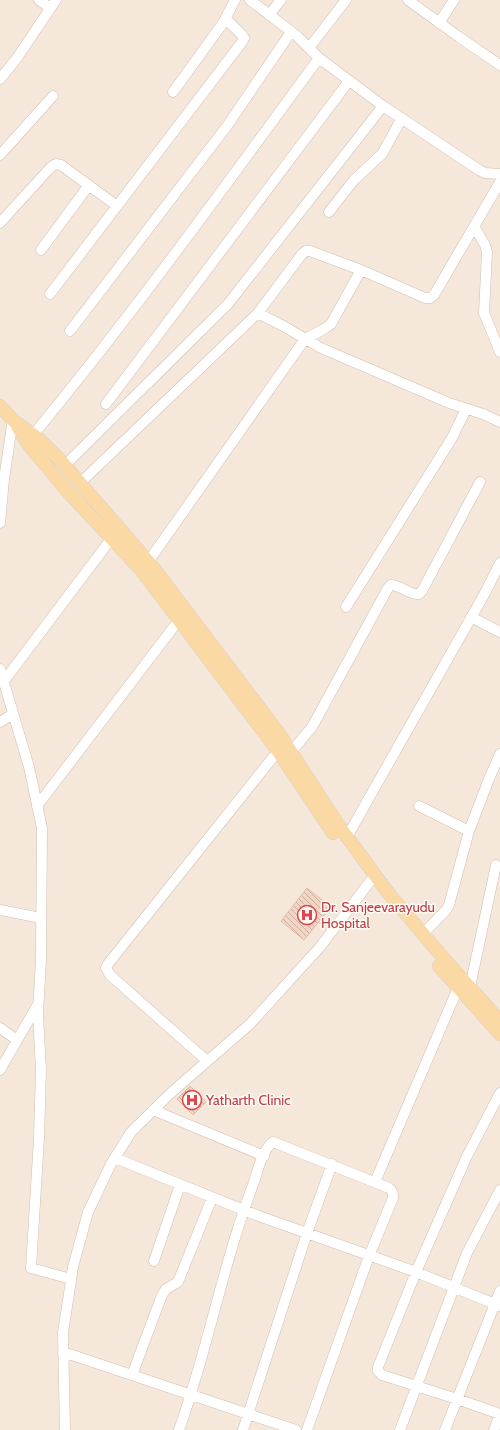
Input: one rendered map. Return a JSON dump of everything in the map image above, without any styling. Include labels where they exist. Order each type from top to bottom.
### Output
[{"type":"main road","points":[[0,406],[14,420],[40,440],[65,465],[148,562],[182,616]]},
{"type":"main road","points":[[14,420],[33,450],[69,493],[182,616],[233,683],[332,832],[464,988],[500,1021]]},
{"type":"main road","points":[[233,683],[280,735],[372,878],[423,934],[500,1034]]},
{"type":"street","points":[[0,79],[17,58],[53,4],[39,0]]},
{"type":"street","points":[[173,92],[226,19],[235,0]]},
{"type":"street","points":[[250,0],[291,32],[319,58],[383,106],[478,170],[485,173],[500,174]]},
{"type":"street","points":[[269,15],[281,0]]},
{"type":"street","points":[[309,48],[346,0]]},
{"type":"street","points":[[408,0],[500,65]]},
{"type":"street","points":[[440,23],[454,0]]},
{"type":"street","points":[[50,294],[242,42],[244,38],[242,35],[226,19]]},
{"type":"street","points":[[70,330],[227,126],[291,32]]},
{"type":"street","points":[[32,435],[86,370],[319,58]]},
{"type":"street","points":[[106,404],[349,81]]},
{"type":"street","points":[[0,155],[53,96]]},
{"type":"street","points":[[65,465],[224,308],[383,106]]},
{"type":"street","points":[[329,212],[354,180],[382,154],[402,118]]},
{"type":"street","points":[[0,223],[56,164],[61,165],[117,206]]},
{"type":"street","points":[[80,483],[258,313],[302,254],[306,251],[310,251],[361,270],[425,298],[430,298],[434,295],[500,182]]},
{"type":"street","points":[[41,250],[89,185]]},
{"type":"street","points":[[474,226],[485,244],[487,252],[484,313],[500,352]]},
{"type":"street","points":[[148,562],[305,339],[331,324],[361,270]]},
{"type":"street","points":[[258,313],[328,351],[500,422]]},
{"type":"street","points":[[346,606],[452,438],[466,409]]},
{"type":"street","points":[[0,523],[4,479],[14,420]]},
{"type":"street","points":[[291,752],[312,727],[388,588],[391,585],[395,585],[414,595],[419,594],[422,591],[480,482]]},
{"type":"street","points":[[4,681],[111,539]]},
{"type":"street","points":[[347,837],[500,563]]},
{"type":"street","points":[[37,806],[182,616]]},
{"type":"street","points":[[471,617],[500,632]]},
{"type":"street","points":[[0,669],[4,681],[4,700],[13,714],[29,767],[42,828],[41,958],[39,1003],[41,1070],[39,1138],[31,1268],[71,1279]]},
{"type":"street","points":[[0,722],[13,714]]},
{"type":"street","points":[[207,1061],[110,974],[106,968],[278,751]]},
{"type":"street","points":[[423,934],[449,905],[469,831],[489,778],[500,754]]},
{"type":"street","points":[[419,806],[469,831]]},
{"type":"street","points":[[375,1182],[464,988],[496,865]]},
{"type":"street","points":[[65,1430],[63,1333],[73,1267],[88,1212],[115,1158],[131,1132],[173,1091],[250,1024],[320,948],[372,878]]},
{"type":"street","points":[[0,910],[41,918]]},
{"type":"street","points":[[0,1070],[39,1003]]},
{"type":"street","points":[[0,1028],[17,1040]]},
{"type":"street","points":[[494,1430],[500,1414],[382,1375],[378,1371],[378,1367],[416,1272],[467,1156],[500,1093]]},
{"type":"street","points":[[153,1110],[264,1156]]},
{"type":"street","points":[[179,1430],[191,1395],[217,1298],[243,1210],[264,1156],[270,1144],[276,1142],[389,1188],[393,1194],[369,1256],[307,1430]]},
{"type":"street","points":[[115,1158],[243,1210],[416,1272],[497,1305]]},
{"type":"street","points":[[243,1430],[307,1234],[332,1164]]},
{"type":"street","points":[[154,1261],[180,1185]]},
{"type":"street","points":[[400,1430],[470,1246],[500,1190]]},
{"type":"street","points":[[132,1375],[162,1295],[166,1289],[178,1282],[212,1198]]},
{"type":"street","points":[[444,1430],[497,1305],[500,1291]]},
{"type":"street","points":[[64,1352],[296,1430]]},
{"type":"shaded area","points":[[0,0],[500,0],[500,1430],[0,1430]]},
{"type":"building","points":[[307,888],[331,907],[304,940],[281,921]]},
{"type":"building","points":[[190,1086],[206,1102],[193,1115],[177,1099]]},
{"type":"place","name":"Dr. Sanjeevarayudu Hospital","points":[[307,915]]},
{"type":"place","name":"Yatharth Clinic","points":[[192,1100]]}]
